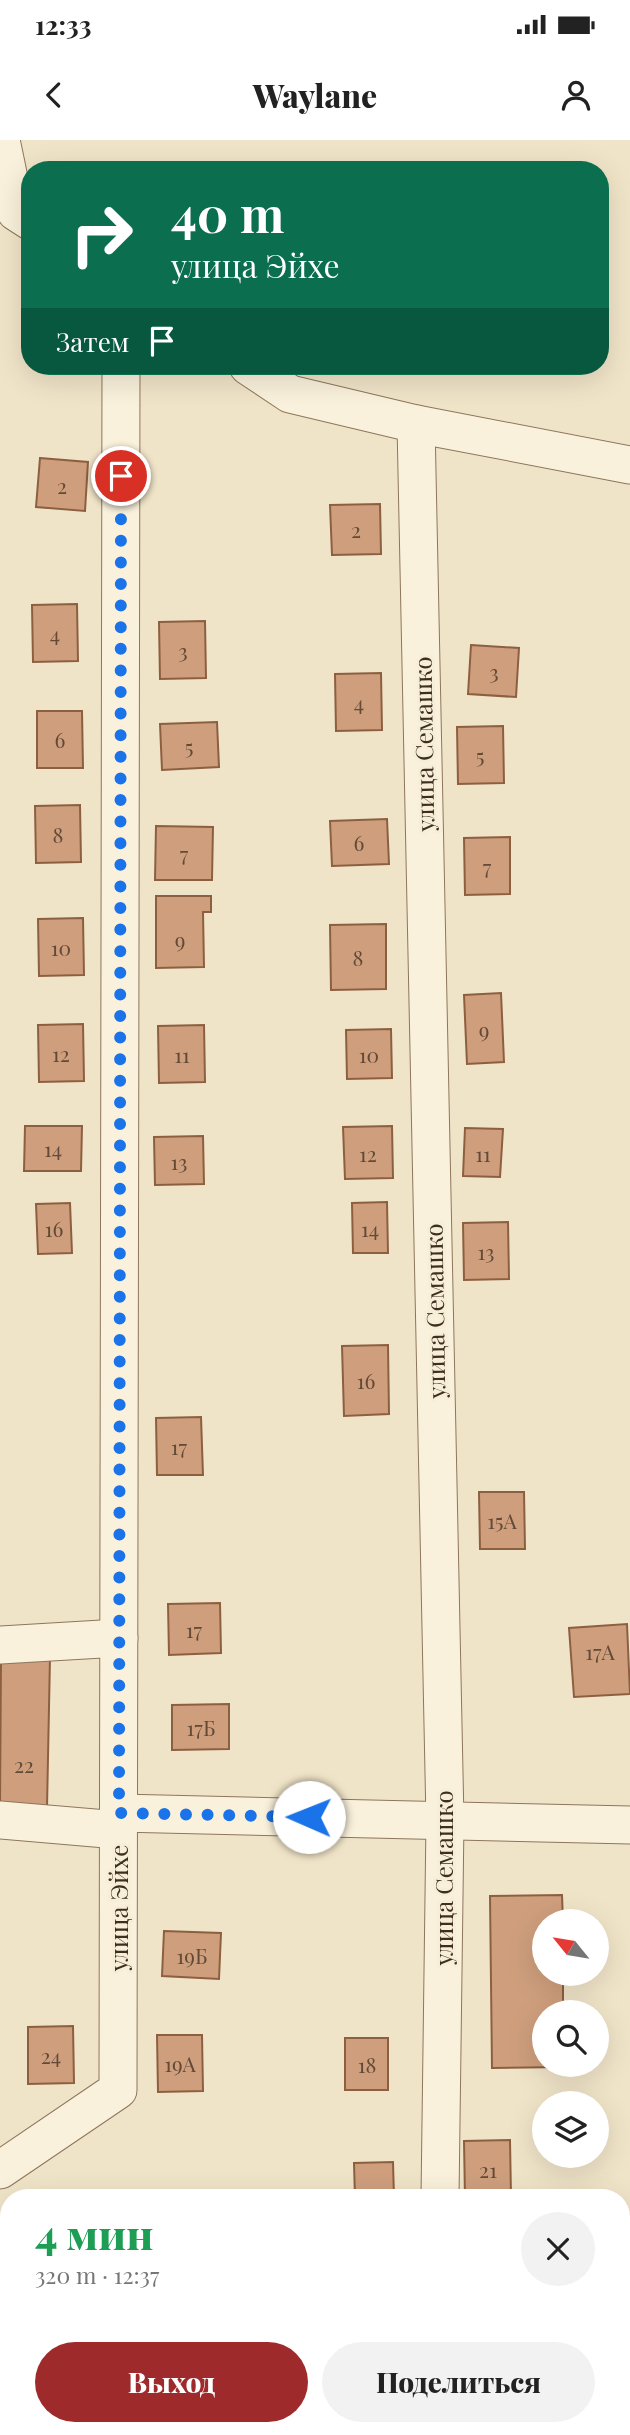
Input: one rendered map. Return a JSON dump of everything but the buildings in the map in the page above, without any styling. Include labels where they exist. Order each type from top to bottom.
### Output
[{"type":"street","points":[[1,140],[15,217]]},
{"type":"street","name":"улица Эйхе","points":[[0,2170],[118,2090],[121,375]]},
{"type":"street","points":[[262,375],[290,394],[416,424],[630,466]]},
{"type":"street","name":"улица Семашко","points":[[416,424],[445,1821],[440,2189]]},
{"type":"street","points":[[0,1645],[119,1638]]},
{"type":"street","points":[[0,1819],[445,1821],[630,1825]]},
{"type":"route","points":[[121,476],[119,1813],[309,1817]]}]
